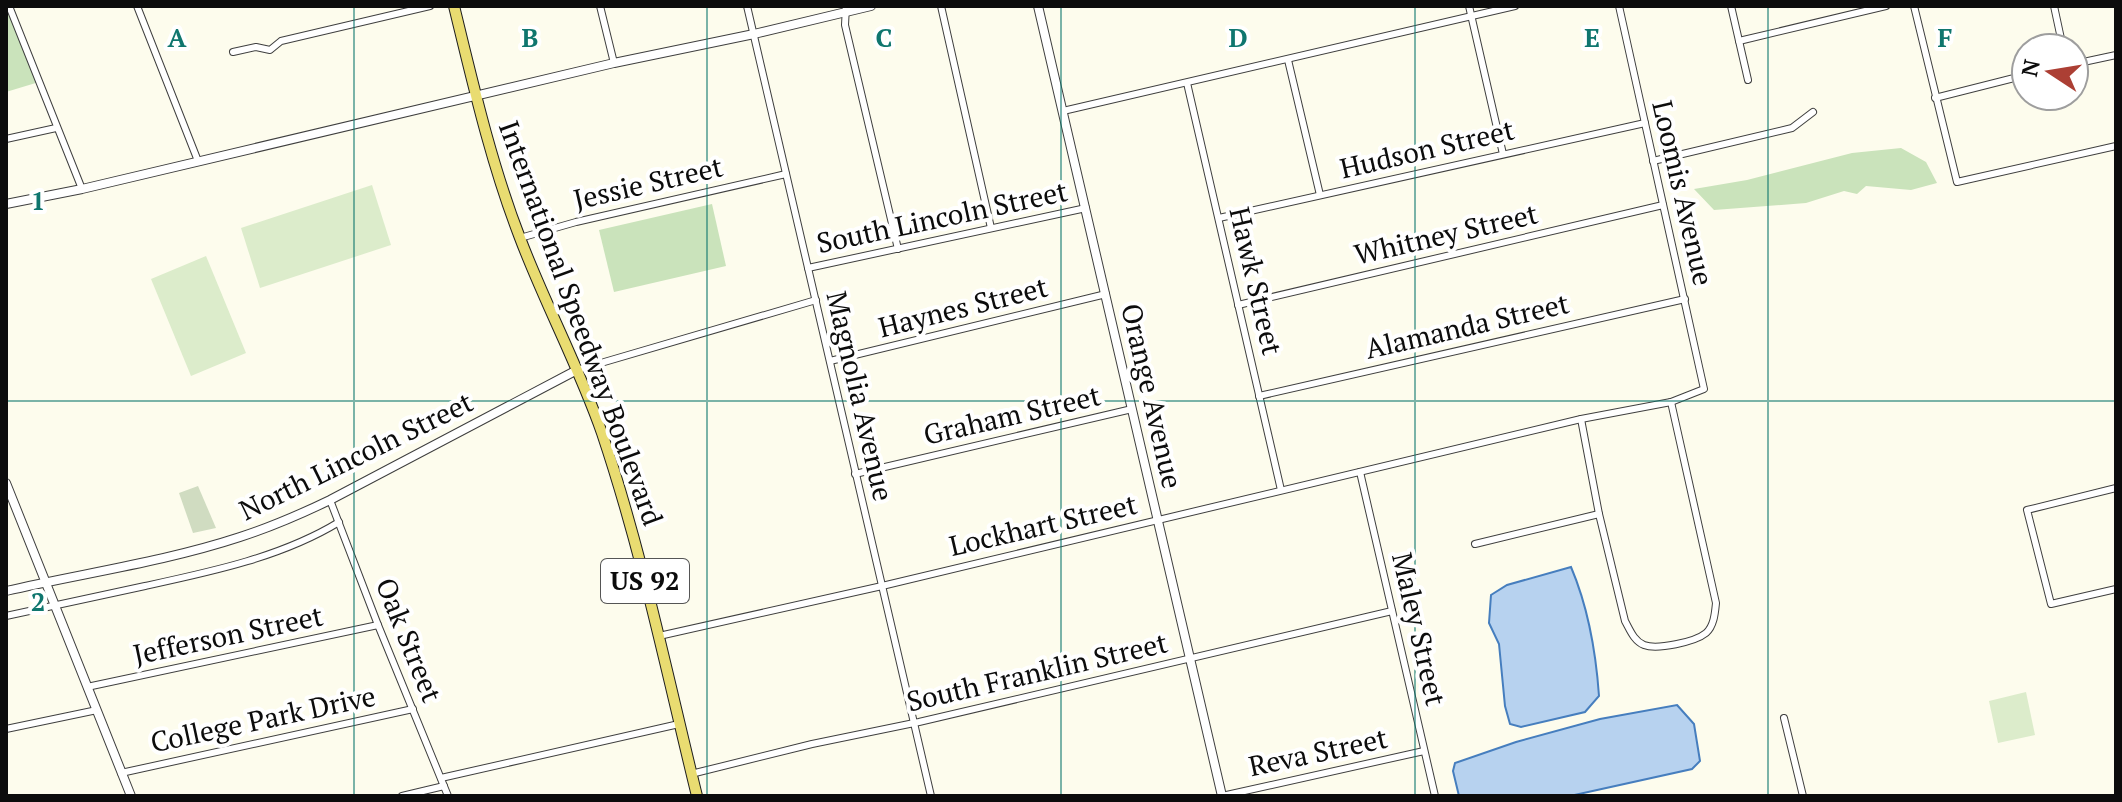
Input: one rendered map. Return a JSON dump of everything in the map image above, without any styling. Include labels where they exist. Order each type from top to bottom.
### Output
[{"type":"main road","name":"International Speedway Boulevard","points":[[454,6],[503,193],[600,428],[625,507],[697,796]]},
{"type":"street","points":[[9,6],[82,189]]},
{"type":"street","points":[[137,6],[198,161]]},
{"type":"street","points":[[233,52],[256,47],[270,50],[281,41],[430,6]]},
{"type":"street","points":[[600,6],[614,63]]},
{"type":"street","name":"Magnolia Avenue","points":[[747,6],[931,796]]},
{"type":"street","points":[[6,204],[82,189],[614,63],[754,34],[846,9],[871,6]]},
{"type":"street","points":[[941,6],[991,228]]},
{"type":"street","name":"Orange Avenue","points":[[1038,6],[1222,796]]},
{"type":"street","points":[[1469,6],[1503,154]]},
{"type":"street","points":[[1063,111],[1515,6]]},
{"type":"street","name":"Loomis Avenue","points":[[1619,6],[1704,389]]},
{"type":"street","points":[[1731,6],[1748,80]]},
{"type":"street","points":[[1739,41],[1886,6]]},
{"type":"street","points":[[1914,6],[1957,182],[2116,146]]},
{"type":"street","points":[[2054,6],[2060,32]]},
{"type":"street","points":[[846,9],[845,25],[898,249]]},
{"type":"street","points":[[2090,61],[2116,55]]},
{"type":"street","points":[[1288,60],[1320,195]]},
{"type":"street","points":[[1935,98],[2010,79]]},
{"type":"street","name":"Hawk Street","points":[[1187,83],[1281,490]]},
{"type":"street","points":[[1653,161],[1792,128],[1813,112]]},
{"type":"street","name":"Hudson Street","points":[[1219,218],[1645,123]]},
{"type":"street","points":[[6,139],[56,128]]},
{"type":"street","name":"Jessie Street","points":[[520,238],[576,222],[786,174]]},
{"type":"street","name":"Whitney Street","points":[[1238,305],[1663,205]]},
{"type":"street","name":"South Lincoln Street","points":[[808,268],[1086,208]]},
{"type":"street","name":"Haynes Street","points":[[830,361],[1106,294]]},
{"type":"street","name":"Alamanda Street","points":[[1259,396],[1685,299]]},
{"type":"street","name":"South Lincoln Street","points":[[577,370],[816,300]]},
{"type":"street","name":"North Lincoln Street","points":[[6,591],[201,548],[289,519],[577,370]]},
{"type":"street","name":"Lockhart Street","points":[[659,636],[882,586],[1581,419],[1671,402],[1704,389]]},
{"type":"street","points":[[1581,419],[1599,514],[1625,621],[1633,637],[1644,645],[1660,647],[1706,633],[1714,621],[1716,603],[1671,402]]},
{"type":"street","name":"Graham Street","points":[[855,474],[1132,409]]},
{"type":"street","name":"Maley Street","points":[[1360,472],[1435,796]]},
{"type":"street","points":[[6,483],[131,796]]},
{"type":"street","points":[[2116,488],[2027,510],[2051,604],[2116,589]]},
{"type":"street","name":"Oak Street","points":[[330,500],[448,796]]},
{"type":"street","points":[[1475,544],[1599,514]]},
{"type":"street","name":"North Lincoln Street","points":[[6,616],[236,564],[272,552],[339,522]]},
{"type":"street","name":"South Franklin Street","points":[[691,774],[1392,611]]},
{"type":"street","name":"Jefferson Street","points":[[87,687],[378,625]]},
{"type":"street","name":"College Park Drive","points":[[121,773],[413,709]]},
{"type":"street","points":[[6,729],[97,710]]},
{"type":"street","points":[[1784,718],[1803,796]]},
{"type":"street","points":[[441,778],[679,724]]},
{"type":"street","name":"Reva Street","points":[[1222,796],[1424,751]]},
{"type":"street","points":[[402,796],[444,786]]},
{"type":"green space","points":[[6,6],[9,6],[39,82],[6,92]]},
{"type":"green space","points":[[1901,148],[1926,162],[1937,183],[1911,190],[1866,186],[1857,194],[1844,191],[1806,203],[1714,210],[1694,189],[1747,180],[1852,153]]},
{"type":"green space","points":[[372,185],[391,245],[260,288],[241,228]]},
{"type":"green space","points":[[712,204],[726,266],[614,292],[599,230]]},
{"type":"green space","points":[[206,256],[246,353],[191,376],[151,279]]},
{"type":"green space","points":[[198,486],[216,528],[193,533],[179,493]]},
{"type":"green space","points":[[2026,692],[2035,735],[1998,743],[1989,701]]},
{"type":"water","points":[[1571,567],[1590,630],[1599,696],[1585,712],[1521,727],[1510,724],[1505,706],[1499,644],[1489,623],[1491,595],[1507,585]]},
{"type":"water","points":[[1677,705],[1694,724],[1700,761],[1692,769],[1570,796],[1459,796],[1453,771],[1455,763],[1600,719]]}]
